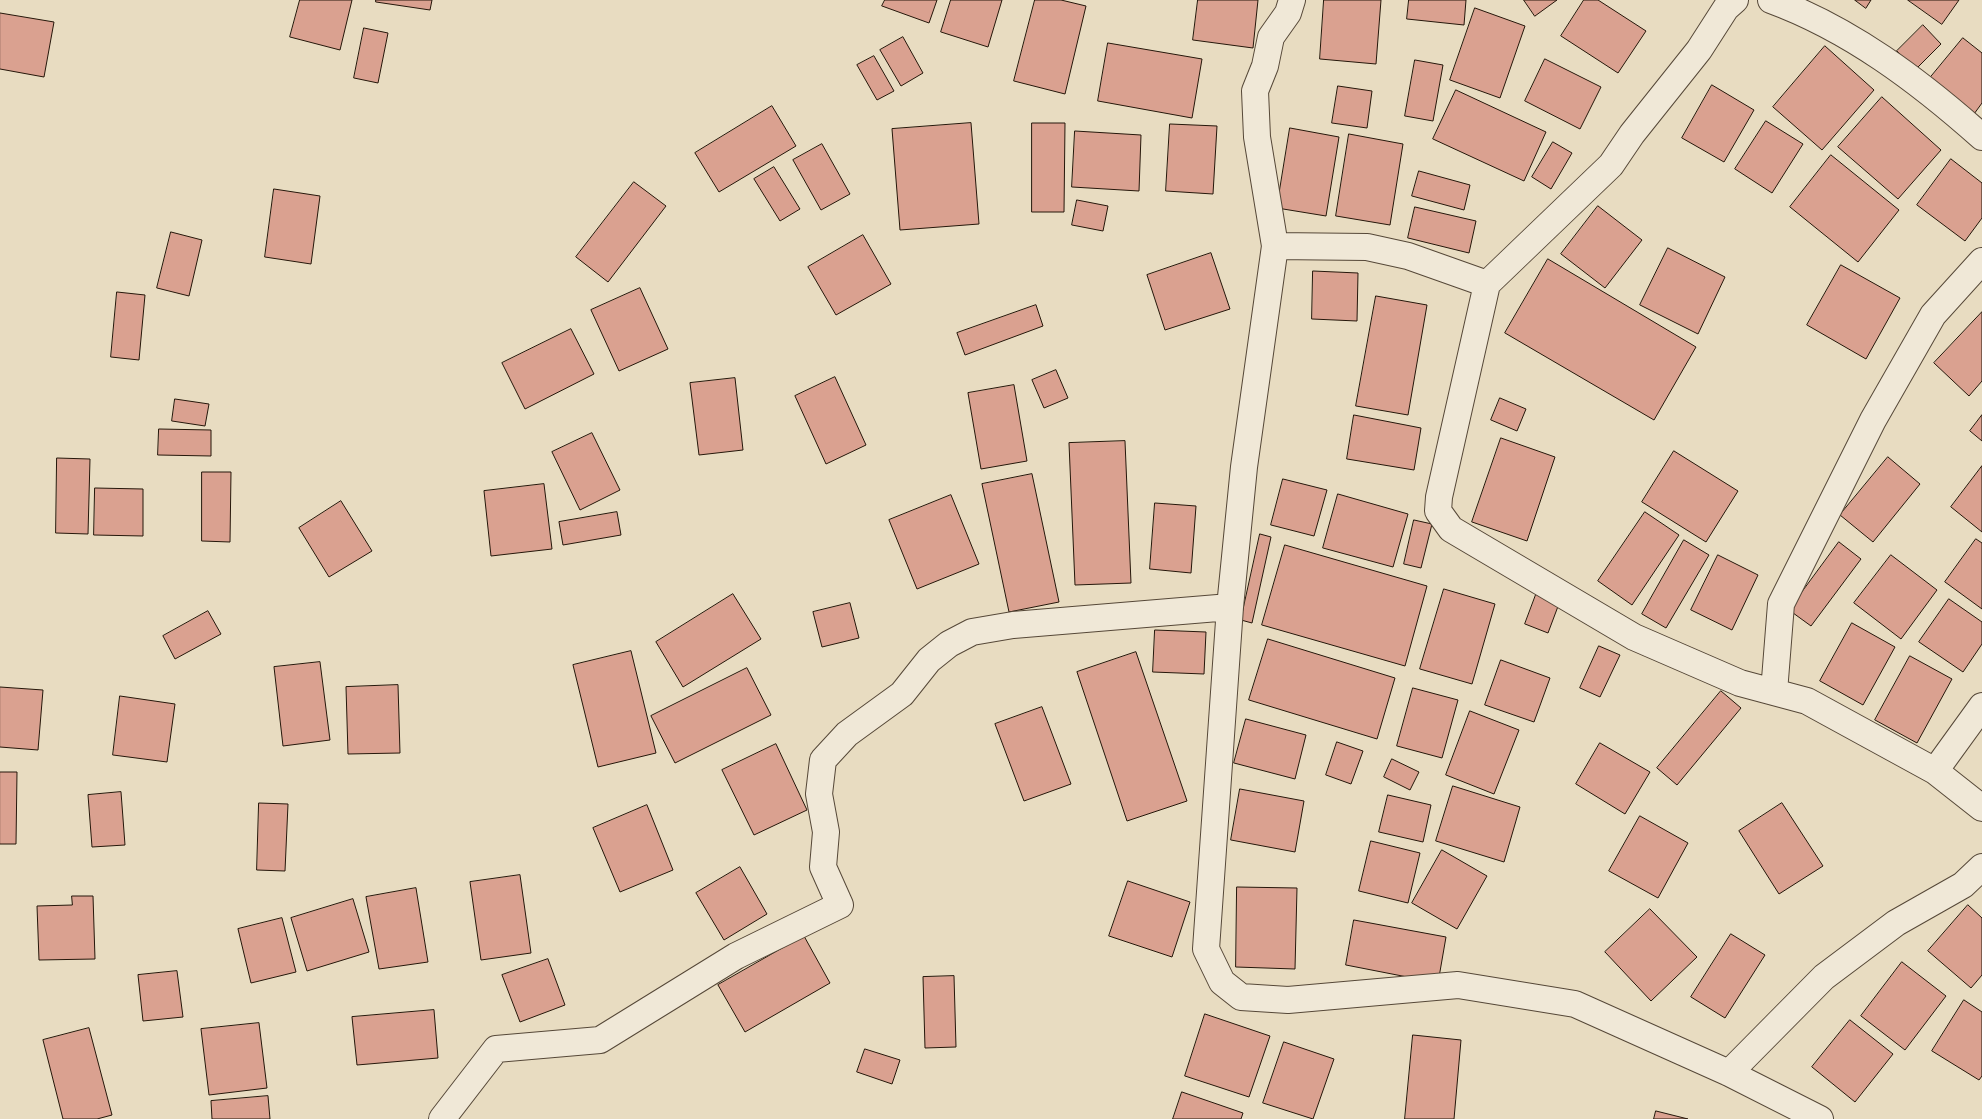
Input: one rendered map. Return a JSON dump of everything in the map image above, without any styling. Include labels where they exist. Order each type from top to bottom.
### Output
[{"type":"street","points":[[1292,0],[1288,13],[1271,37],[1265,66],[1255,92],[1257,137],[1275,246],[1244,467],[1230,607],[1206,949],[1222,982],[1240,997],[1288,1000],[1458,985],[1575,1004],[1729,1073],[1820,1119]]},
{"type":"street","points":[[1734,0],[1726,8],[1699,50],[1632,134],[1611,165],[1487,284],[1439,497],[1438,510],[1451,529],[1634,637],[1740,683],[1807,701],[1935,771],[1982,808]]},
{"type":"street","points":[[1771,0],[1806,13],[1895,66],[1982,137]]},
{"type":"street","points":[[1275,246],[1367,247],[1408,256],[1487,284]]},
{"type":"street","points":[[1774,692],[1781,604],[1874,420],[1933,316],[1982,261]]},
{"type":"street","points":[[442,1119],[496,1049],[600,1040],[736,956],[840,905],[823,867],[826,832],[819,794],[823,760],[847,734],[902,694],[929,660],[949,644],[972,632],[1013,625],[1230,607]]},
{"type":"street","points":[[1935,771],[1982,706]]},
{"type":"street","points":[[1729,1073],[1824,977],[1896,923],[1963,885],[1982,867]]},
{"type":"building","points":[[300,0],[352,0],[340,50],[290,37]]},
{"type":"building","points":[[376,0],[432,0],[430,10],[376,2]]},
{"type":"building","points":[[885,0],[937,0],[929,23],[882,6]]},
{"type":"building","points":[[951,0],[1002,0],[988,47],[941,32]]},
{"type":"building","points":[[1035,0],[1061,0],[1086,6],[1065,94],[1014,81]]},
{"type":"building","points":[[1198,0],[1258,0],[1253,48],[1193,40]]},
{"type":"building","points":[[1324,0],[1381,0],[1376,64],[1320,59]]},
{"type":"building","points":[[1409,0],[1466,0],[1464,25],[1407,19]]},
{"type":"building","points":[[1524,0],[1557,0],[1535,16]]},
{"type":"building","points":[[1584,0],[1598,0],[1646,31],[1618,73],[1561,36]]},
{"type":"building","points":[[1855,0],[1871,0],[1866,8]]},
{"type":"building","points":[[1908,0],[1959,0],[1942,24]]},
{"type":"building","points":[[1475,8],[1525,26],[1500,98],[1450,80]]},
{"type":"building","points":[[0,13],[54,22],[44,77],[0,69]]},
{"type":"building","points":[[1923,25],[1941,44],[1915,70],[1897,51]]},
{"type":"building","points":[[364,28],[388,33],[378,83],[354,78]]},
{"type":"building","points":[[903,37],[923,73],[901,86],[880,50]]},
{"type":"building","points":[[1963,38],[1982,53],[1982,103],[1974,114],[1930,78]]},
{"type":"building","points":[[1108,43],[1202,59],[1192,118],[1098,101]]},
{"type":"building","points":[[1825,46],[1874,90],[1822,150],[1773,107]]},
{"type":"building","points":[[874,56],[894,91],[877,100],[857,65]]},
{"type":"building","points":[[1545,59],[1601,87],[1580,129],[1525,101]]},
{"type":"building","points":[[1415,60],[1443,65],[1433,121],[1405,116]]},
{"type":"building","points":[[1712,85],[1754,110],[1724,162],[1682,138]]},
{"type":"building","points":[[1338,86],[1372,91],[1367,128],[1332,123]]},
{"type":"building","points":[[1456,90],[1546,132],[1524,181],[1433,139]]},
{"type":"building","points":[[1882,97],[1941,150],[1898,199],[1838,147]]},
{"type":"building","points":[[772,106],[796,146],[719,192],[695,153]]},
{"type":"building","points":[[1766,121],[1803,144],[1772,193],[1735,169]]},
{"type":"building","points":[[971,123],[979,224],[900,230],[892,129]]},
{"type":"building","points":[[1032,123],[1065,123],[1064,212],[1032,212]]},
{"type":"building","points":[[1170,124],[1217,126],[1213,194],[1166,191]]},
{"type":"building","points":[[1290,128],[1339,137],[1326,216],[1277,208]]},
{"type":"building","points":[[1075,131],[1141,135],[1139,191],[1072,187]]},
{"type":"building","points":[[1349,134],[1403,144],[1390,225],[1336,216]]},
{"type":"building","points":[[1553,142],[1572,153],[1551,189],[1532,177]]},
{"type":"building","points":[[822,144],[850,194],[821,210],[793,160]]},
{"type":"building","points":[[1831,155],[1899,210],[1858,262],[1790,207]]},
{"type":"building","points":[[1951,159],[1982,183],[1982,218],[1965,241],[1917,205]]},
{"type":"building","points":[[774,167],[800,209],[780,221],[754,179]]},
{"type":"building","points":[[1419,171],[1470,185],[1464,210],[1412,196]]},
{"type":"building","points":[[634,182],[666,206],[608,282],[576,257]]},
{"type":"building","points":[[274,189],[320,196],[311,264],[265,257]]},
{"type":"building","points":[[1077,200],[1108,206],[1103,231],[1072,225]]},
{"type":"building","points":[[1598,206],[1642,240],[1605,288],[1561,254]]},
{"type":"building","points":[[1415,207],[1476,221],[1469,253],[1408,238]]},
{"type":"building","points":[[171,232],[202,240],[189,296],[157,288]]},
{"type":"building","points":[[863,235],[891,284],[836,315],[808,267]]},
{"type":"building","points":[[1668,248],[1725,277],[1698,334],[1640,305]]},
{"type":"building","points":[[1211,253],[1230,309],[1165,330],[1147,275]]},
{"type":"building","points":[[1548,259],[1696,347],[1654,420],[1505,333]]},
{"type":"building","points":[[1841,265],[1900,298],[1866,359],[1807,325]]},
{"type":"building","points":[[1313,271],[1358,273],[1357,321],[1312,319]]},
{"type":"building","points":[[640,288],[668,349],[619,371],[591,310]]},
{"type":"building","points":[[117,292],[145,295],[139,360],[111,357]]},
{"type":"building","points":[[1376,296],[1427,305],[1408,415],[1356,406]]},
{"type":"building","points":[[1036,305],[1043,326],[965,355],[957,333]]},
{"type":"building","points":[[1982,312],[1982,381],[1969,396],[1934,363]]},
{"type":"building","points":[[571,329],[594,374],[525,409],[502,363]]},
{"type":"building","points":[[1056,370],[1068,398],[1044,408],[1032,380]]},
{"type":"building","points":[[835,377],[866,445],[826,464],[795,396]]},
{"type":"building","points":[[735,378],[743,450],[699,455],[690,383]]},
{"type":"building","points":[[1014,385],[1027,461],[981,469],[968,393]]},
{"type":"building","points":[[1500,398],[1526,409],[1517,431],[1491,420]]},
{"type":"building","points":[[175,399],[209,404],[205,426],[172,421]]},
{"type":"building","points":[[1354,415],[1421,428],[1414,470],[1347,459]]},
{"type":"building","points":[[1982,415],[1982,441],[1970,431]]},
{"type":"building","points":[[159,429],[211,430],[211,456],[158,455]]},
{"type":"building","points":[[592,433],[620,490],[580,510],[552,452]]},
{"type":"building","points":[[1501,438],[1555,457],[1527,541],[1472,522]]},
{"type":"building","points":[[1125,441],[1131,583],[1075,585],[1069,443]]},
{"type":"building","points":[[1674,451],[1738,491],[1706,542],[1642,502]]},
{"type":"building","points":[[1888,457],[1920,484],[1873,542],[1840,515]]},
{"type":"building","points":[[57,458],[90,459],[88,534],[56,533]]},
{"type":"building","points":[[1982,466],[1982,532],[1951,507]]},
{"type":"building","points":[[202,472],[231,472],[230,542],[202,541]]},
{"type":"building","points":[[1032,474],[1059,602],[1009,612],[982,484]]},
{"type":"building","points":[[1283,479],[1327,490],[1314,536],[1271,525]]},
{"type":"building","points":[[544,484],[552,549],[491,556],[484,491]]},
{"type":"building","points":[[95,488],[143,489],[143,536],[94,535]]},
{"type":"building","points":[[1338,494],[1408,514],[1393,567],[1323,548]]},
{"type":"building","points":[[951,495],[979,564],[917,589],[889,520]]},
{"type":"building","points":[[341,501],[372,551],[329,577],[299,528]]},
{"type":"building","points":[[1155,503],[1196,506],[1191,573],[1150,569]]},
{"type":"building","points":[[617,512],[621,535],[563,545],[559,522]]},
{"type":"building","points":[[1645,512],[1679,535],[1632,605],[1598,581]]},
{"type":"building","points":[[1414,520],[1432,524],[1421,568],[1404,564]]},
{"type":"building","points":[[1260,534],[1271,537],[1252,623],[1241,620]]},
{"type":"building","points":[[1976,539],[1982,543],[1982,609],[1945,582]]},
{"type":"building","points":[[1684,540],[1709,555],[1666,628],[1642,614]]},
{"type":"building","points":[[1839,542],[1861,559],[1811,626],[1789,610]]},
{"type":"building","points":[[1285,545],[1427,586],[1405,666],[1262,625]]},
{"type":"building","points":[[1718,555],[1758,575],[1732,630],[1691,610]]},
{"type":"building","points":[[1891,555],[1937,590],[1901,639],[1854,603]]},
{"type":"building","points":[[1444,589],[1495,604],[1472,684],[1420,669]]},
{"type":"building","points":[[1537,592],[1560,601],[1548,633],[1525,624]]},
{"type":"building","points":[[733,594],[761,639],[683,687],[656,642]]},
{"type":"building","points":[[1949,599],[1982,622],[1982,644],[1963,672],[1919,642]]},
{"type":"building","points":[[850,603],[859,638],[822,647],[813,612]]},
{"type":"building","points":[[208,611],[221,634],[175,659],[163,636]]},
{"type":"building","points":[[1852,623],[1895,647],[1863,705],[1820,681]]},
{"type":"building","points":[[1155,630],[1206,632],[1204,674],[1153,672]]},
{"type":"building","points":[[1268,639],[1395,678],[1377,739],[1249,700]]},
{"type":"building","points":[[1599,646],[1620,655],[1600,697],[1580,688]]},
{"type":"building","points":[[631,651],[656,753],[598,767],[573,665]]},
{"type":"building","points":[[1136,652],[1187,801],[1127,821],[1077,672]]},
{"type":"building","points":[[1910,656],[1952,679],[1917,743],[1875,720]]},
{"type":"building","points":[[1501,660],[1550,678],[1534,722],[1485,705]]},
{"type":"building","points":[[320,662],[330,740],[283,746],[274,667]]},
{"type":"building","points":[[747,668],[771,715],[675,763],[651,716]]},
{"type":"building","points":[[398,685],[400,753],[348,754],[346,687]]},
{"type":"building","points":[[0,687],[43,690],[38,750],[0,747]]},
{"type":"building","points":[[1413,688],[1458,700],[1442,758],[1397,746]]},
{"type":"building","points":[[1721,691],[1741,708],[1677,785],[1657,768]]},
{"type":"building","points":[[120,696],[175,704],[167,762],[113,755]]},
{"type":"building","points":[[1042,707],[1071,784],[1024,801],[995,724]]},
{"type":"building","points":[[1470,711],[1519,730],[1494,794],[1446,775]]},
{"type":"building","points":[[1246,719],[1306,735],[1295,779],[1234,763]]},
{"type":"building","points":[[1337,742],[1363,751],[1351,784],[1326,775]]},
{"type":"building","points":[[1600,743],[1650,772],[1625,814],[1576,784]]},
{"type":"building","points":[[776,744],[807,810],[754,835],[722,770]]},
{"type":"building","points":[[1392,759],[1419,772],[1410,790],[1384,777]]},
{"type":"building","points":[[0,772],[17,772],[16,844],[0,844]]},
{"type":"building","points":[[1453,786],[1520,807],[1504,862],[1436,841]]},
{"type":"building","points":[[1240,789],[1304,801],[1295,852],[1231,840]]},
{"type":"building","points":[[121,792],[125,845],[92,847],[88,795]]},
{"type":"building","points":[[1388,795],[1431,805],[1423,842],[1379,832]]},
{"type":"building","points":[[259,803],[288,804],[285,871],[257,870]]},
{"type":"building","points":[[1782,803],[1823,866],[1779,894],[1739,831]]},
{"type":"building","points":[[647,805],[673,870],[620,892],[593,828]]},
{"type":"building","points":[[1640,816],[1688,843],[1658,898],[1609,871]]},
{"type":"building","points":[[1371,841],[1420,853],[1408,903],[1359,891]]},
{"type":"building","points":[[1442,850],[1487,876],[1457,929],[1412,903]]},
{"type":"building","points":[[740,867],[767,914],[724,940],[696,893]]},
{"type":"building","points":[[520,875],[531,953],[481,960],[470,882]]},
{"type":"building","points":[[1128,881],[1190,902],[1172,957],[1109,936]]},
{"type":"building","points":[[1237,887],[1297,888],[1295,969],[1236,967]]},
{"type":"building","points":[[416,888],[428,962],[379,969],[366,897]]},
{"type":"building","points":[[72,896],[93,896],[95,959],[39,960],[37,906],[72,905]]},
{"type":"building","points":[[353,899],[369,952],[307,971],[291,918]]},
{"type":"building","points":[[1968,905],[1982,918],[1982,975],[1971,988],[1928,951]]},
{"type":"building","points":[[1650,909],[1697,957],[1651,1001],[1605,952]]},
{"type":"building","points":[[282,918],[296,972],[251,983],[238,929]]},
{"type":"building","points":[[1354,920],[1446,937],[1438,983],[1346,965]]},
{"type":"building","points":[[1731,934],[1765,955],[1725,1018],[1691,997]]},
{"type":"building","points":[[804,936],[830,983],[745,1032],[718,985]]},
{"type":"building","points":[[548,959],[565,1005],[520,1022],[502,975]]},
{"type":"building","points":[[1902,962],[1946,996],[1905,1050],[1861,1016]]},
{"type":"building","points":[[177,971],[183,1017],[143,1021],[138,975]]},
{"type":"building","points":[[954,976],[956,1047],[925,1048],[923,977]]},
{"type":"building","points":[[1964,1000],[1982,1012],[1982,1076],[1979,1080],[1932,1051]]},
{"type":"building","points":[[434,1010],[438,1058],[357,1065],[352,1017]]},
{"type":"building","points":[[1205,1014],[1270,1036],[1249,1097],[1185,1076]]},
{"type":"building","points":[[1850,1020],[1893,1054],[1855,1102],[1812,1067]]},
{"type":"building","points":[[259,1023],[267,1088],[209,1095],[201,1029]]},
{"type":"building","points":[[89,1028],[112,1115],[97,1119],[63,1119],[43,1040]]},
{"type":"building","points":[[1413,1035],[1461,1040],[1454,1119],[1405,1119]]},
{"type":"building","points":[[1284,1042],[1334,1059],[1313,1119],[1263,1103]]},
{"type":"building","points":[[865,1049],[900,1060],[892,1084],[857,1072]]},
{"type":"building","points":[[1182,1092],[1243,1113],[1241,1119],[1173,1119]]},
{"type":"building","points":[[268,1096],[270,1119],[212,1119],[211,1101]]},
{"type":"building","points":[[1656,1111],[1688,1119],[1654,1119]]}]
